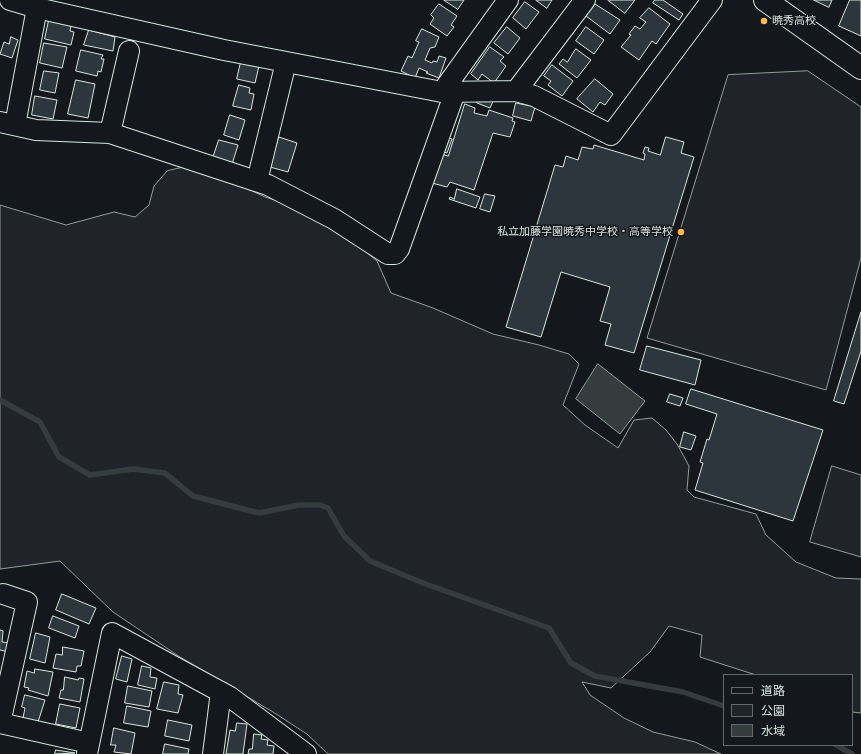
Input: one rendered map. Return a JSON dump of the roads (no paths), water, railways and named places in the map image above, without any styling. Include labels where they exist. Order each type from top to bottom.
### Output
[{"type":"main road","points":[[765,0],[861,68]]},
{"type":"street","points":[[10,0],[37,8],[224,50],[449,92],[516,91],[534,96],[611,135],[712,0]]},
{"type":"street","points":[[37,8],[8,124],[36,130],[110,133],[257,181],[268,185],[334,219],[388,254],[395,254],[399,249],[449,92],[508,0]]},
{"type":"street","points":[[516,91],[584,0]]},
{"type":"street","points":[[110,133],[130,51]]},
{"type":"street","points":[[257,181],[286,62]]},
{"type":"street","points":[[3,594],[27,602],[0,724],[88,749],[112,633],[230,697],[306,754]]},
{"type":"street","points":[[213,754],[221,692]]},
{"type":"water","points":[[598,364],[645,401],[620,434],[576,399]]},
{"type":"waterway","points":[[0,400],[40,422],[59,457],[90,475],[133,469],[165,473],[193,496],[259,513],[299,505],[320,505],[328,508],[344,536],[370,561],[423,583],[549,628],[571,663],[595,676],[683,692],[723,706]]},
{"type":"waterway","points":[[838,746],[852,754]]},
{"type":"place","name":"暁秀高校","points":[[764,21]]},
{"type":"place","name":"私立加藤学園暁秀中学校・高等学校","points":[[681,232]]}]
